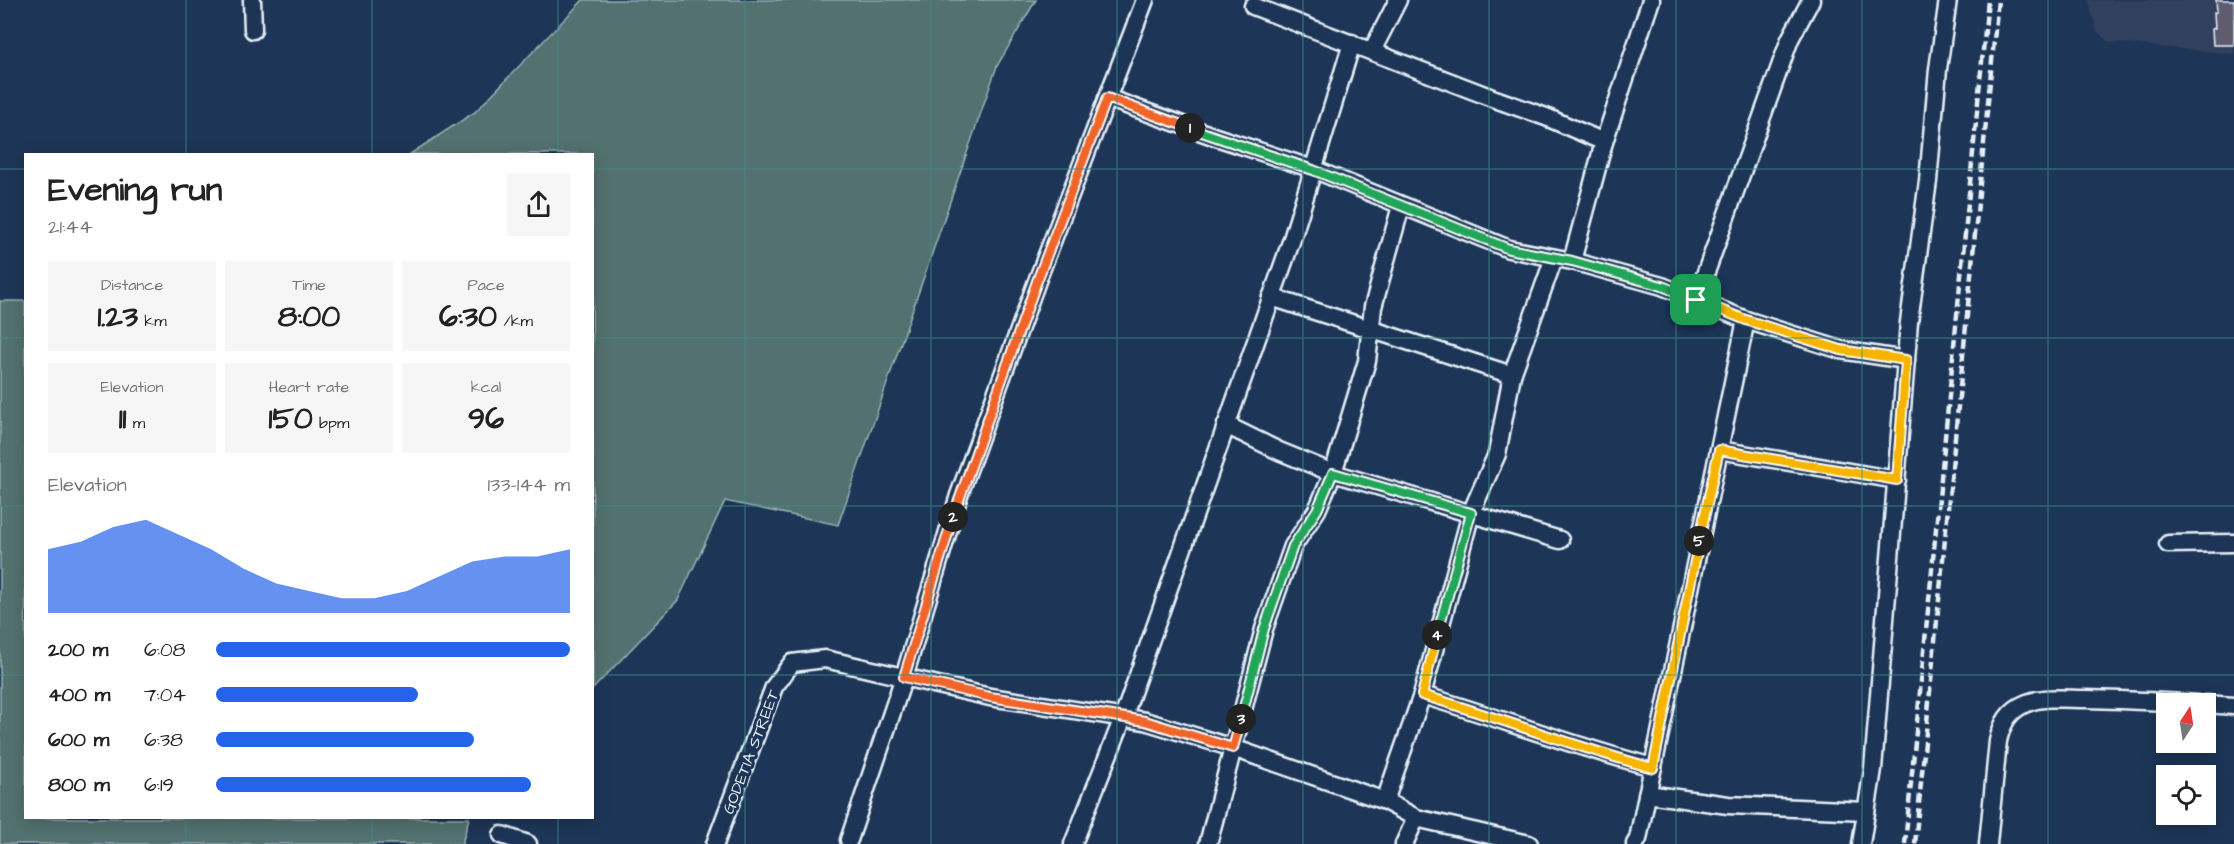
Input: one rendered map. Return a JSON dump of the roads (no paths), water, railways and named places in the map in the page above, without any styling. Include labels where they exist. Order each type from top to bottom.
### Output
[{"type":"street","points":[[252,0],[253,30]]},
{"type":"street","points":[[849,840],[904,677],[959,495],[1144,0]]},
{"type":"street","points":[[1372,51],[1398,0]]},
{"type":"street","points":[[1572,261],[1604,142],[1651,0]]},
{"type":"street","points":[[1696,300],[1790,39],[1811,0]]},
{"type":"street","points":[[1861,844],[1873,769],[1909,322],[1928,181],[1938,69],[1948,0]]},
{"type":"street","points":[[1253,6],[1546,117],[1604,142]]},
{"type":"street","points":[[1073,844],[1123,718],[1271,297],[1352,43]]},
{"type":"street","points":[[1107,98],[1313,170],[1509,249],[1572,261],[1662,286],[1746,320],[1841,350],[1906,360]]},
{"type":"street","points":[[1208,844],[1264,629],[1293,546],[1317,510],[1333,473],[1367,360],[1373,307],[1401,206]]},
{"type":"street","points":[[1385,801],[1422,695],[1471,513],[1497,454],[1512,375],[1554,258]]},
{"type":"street","points":[[1271,297],[1512,375]]},
{"type":"street","points":[[1635,844],[1653,768],[1746,320]]},
{"type":"street","points":[[1226,425],[1279,451],[1333,473],[1560,540]]},
{"type":"street","points":[[1719,450],[1897,480]]},
{"type":"street","points":[[2168,544],[2234,543]]},
{"type":"street","name":"GODETIA STREET","points":[[715,844],[774,687],[792,663],[825,659],[904,677]]},
{"type":"street","points":[[904,677],[990,697],[1145,721],[1233,748],[1385,801],[1416,818],[1529,844]]},
{"type":"street","points":[[1422,695],[1498,718],[1594,752],[1653,768]]},
{"type":"street","points":[[1988,844],[1995,762],[2001,728],[2006,718],[2015,710],[2039,700],[2156,702]]},
{"type":"street","points":[[2216,705],[2234,706]]},
{"type":"street","points":[[1647,795],[1728,805],[1866,811]]},
{"type":"street","points":[[1404,844],[1416,818]]},
{"type":"street","points":[[502,835],[528,844]]},
{"type":"railway","points":[[1905,844],[1988,0]]},
{"type":"railway","points":[[1915,844],[1998,0]]}]
